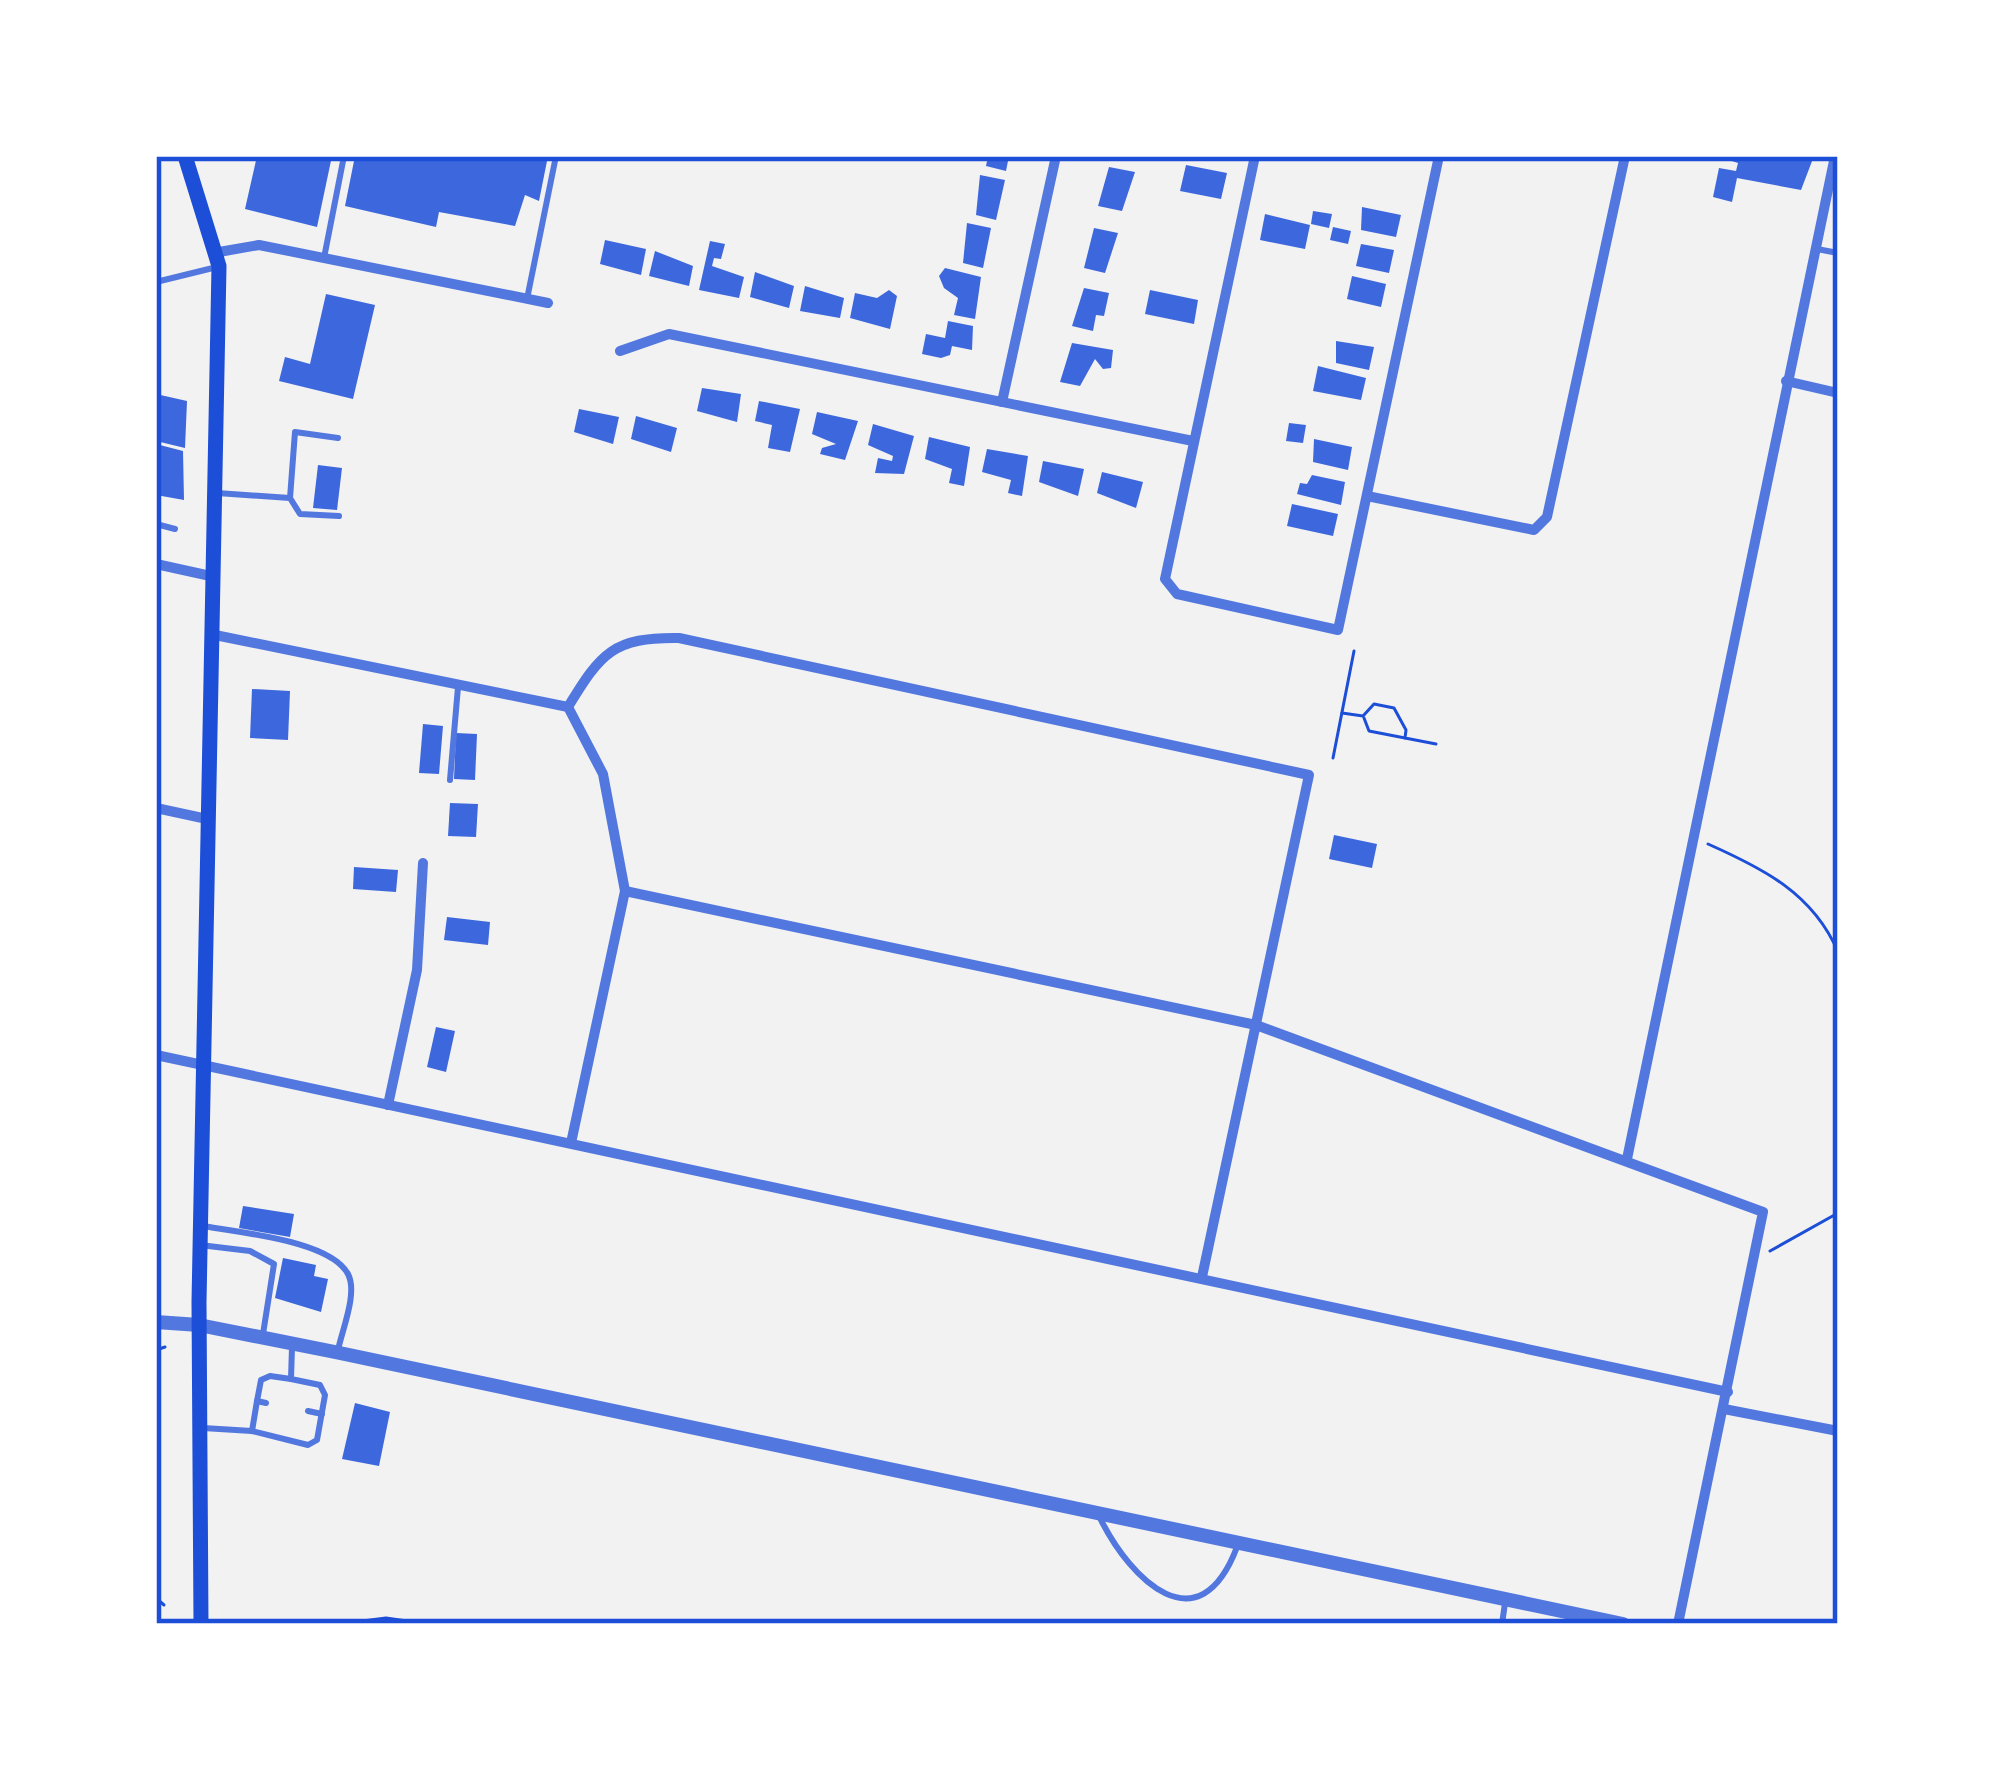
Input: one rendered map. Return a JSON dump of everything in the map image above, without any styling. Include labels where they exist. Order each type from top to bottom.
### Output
[{"type":"main road","points":[[185,156],[219,259],[200,1245],[201,1624]]},
{"type":"street","points":[[1002,402],[1056,156]]},
{"type":"street","points":[[1255,156],[1165,579],[1177,593],[1339,630],[1439,156]]},
{"type":"street","points":[[1367,496],[1534,530],[1547,517],[1625,156]]},
{"type":"street","points":[[1627,1159],[1786,381],[1834,183],[1835,156]]},
{"type":"street","points":[[219,259],[259,244],[548,303]]},
{"type":"street","points":[[620,351],[669,334],[1193,441]]},
{"type":"street","points":[[1786,381],[1838,393]]},
{"type":"street","points":[[156,563],[215,577]]},
{"type":"street","points":[[215,635],[568,707]]},
{"type":"street","points":[[568,707],[609,650],[638,637],[679,638],[1309,775],[1202,1277]]},
{"type":"street","points":[[568,707],[603,774],[625,890],[571,1143]]},
{"type":"street","points":[[156,808],[207,819]]},
{"type":"street","points":[[388,1105],[417,970],[424,863]]},
{"type":"street","points":[[625,890],[1256,1024],[1763,1212],[1678,1624]]},
{"type":"street","points":[[156,1055],[1728,1392]]},
{"type":"street","points":[[156,1322],[199,1324],[338,1352],[1623,1624]]},
{"type":"street","points":[[1724,1409],[1838,1431]]},
{"type":"lane","points":[[324,258],[344,156]]},
{"type":"lane","points":[[527,299],[556,156]]},
{"type":"lane","points":[[1817,249],[1838,253]]},
{"type":"lane","points":[[156,282],[219,259]]},
{"type":"lane","points":[[338,438],[295,432],[290,497],[300,514],[339,516]]},
{"type":"lane","points":[[217,493],[290,497]]},
{"type":"lane","points":[[156,524],[175,529]]},
{"type":"lane","points":[[450,780],[458,687]]},
{"type":"lane","points":[[201,1225],[302,1245],[334,1261],[348,1274],[351,1292],[338,1352]]},
{"type":"lane","points":[[200,1245],[250,1251],[274,1264],[262,1337]]},
{"type":"lane","points":[[291,1379],[292,1343]]},
{"type":"lane","points":[[200,1428],[252,1431],[308,1444],[317,1440],[326,1395],[320,1385],[270,1376],[261,1380],[261,1402],[252,1431]]},
{"type":"lane","points":[[308,1411],[322,1414]]},
{"type":"lane","points":[[1098,1514],[1136,1576],[1173,1597],[1212,1588],[1227,1574],[1239,1543]]},
{"type":"lane","points":[[1502,1624],[1505,1599]]},
{"type":"path","points":[[1333,758],[1354,651]]},
{"type":"path","points":[[1363,716],[1374,704],[1394,708],[1406,730],[1405,738]]},
{"type":"path","points":[[1342,712],[1363,716]]},
{"type":"path","points":[[1363,716],[1369,731],[1436,745]]},
{"type":"path","points":[[1706,843],[1752,860],[1796,894],[1838,952]]},
{"type":"path","points":[[1753,1262],[1838,1213]]},
{"type":"path","points":[[156,1350],[165,1347]]},
{"type":"path","points":[[156,1598],[164,1604]]},
{"type":"path","points":[[339,1624],[386,1618],[428,1624]]},
{"type":"building","points":[[257,156],[332,156],[317,227],[245,209]]},
{"type":"building","points":[[355,156],[448,161],[457,156],[548,156],[539,201],[525,195],[515,226],[439,212],[436,227],[345,206]]},
{"type":"building","points":[[988,156],[1009,156],[1006,171],[986,166]]},
{"type":"building","points":[[1716,156],[1814,156],[1801,190],[1737,178],[1732,202],[1713,197],[1719,168],[1736,171],[1738,163]]},
{"type":"building","points":[[1186,165],[1227,173],[1221,199],[1180,191]]},
{"type":"building","points":[[1109,167],[1135,172],[1122,211],[1098,206]]},
{"type":"building","points":[[980,175],[1005,180],[996,220],[976,215]]},
{"type":"building","points":[[1362,207],[1401,215],[1396,237],[1361,230]]},
{"type":"building","points":[[1313,211],[1332,214],[1329,228],[1311,224]]},
{"type":"building","points":[[1265,214],[1310,225],[1305,249],[1260,240]]},
{"type":"building","points":[[967,223],[991,228],[983,268],[963,263]]},
{"type":"building","points":[[1333,227],[1351,231],[1348,244],[1330,240]]},
{"type":"building","points":[[1094,228],[1118,233],[1105,273],[1084,268]]},
{"type":"building","points":[[605,240],[646,249],[641,275],[600,264]]},
{"type":"building","points":[[710,241],[725,244],[721,259],[714,258],[712,266],[744,277],[739,298],[699,290]]},
{"type":"building","points":[[1361,244],[1394,250],[1389,273],[1356,266]]},
{"type":"building","points":[[655,251],[693,266],[689,286],[649,276]]},
{"type":"building","points":[[945,268],[981,277],[975,319],[954,315],[958,298],[944,288],[939,276]]},
{"type":"building","points":[[755,272],[794,286],[789,308],[750,297]]},
{"type":"building","points":[[1352,276],[1386,284],[1381,307],[1347,299]]},
{"type":"building","points":[[805,286],[844,298],[840,318],[800,311]]},
{"type":"building","points":[[1084,288],[1109,293],[1104,316],[1096,315],[1093,331],[1072,326]]},
{"type":"building","points":[[889,290],[897,296],[890,329],[850,318],[855,293],[877,298]]},
{"type":"building","points":[[1150,290],[1198,300],[1194,324],[1145,314]]},
{"type":"building","points":[[326,294],[375,305],[353,399],[279,381],[285,357],[310,364]]},
{"type":"building","points":[[948,321],[973,326],[972,350],[952,346],[950,355],[941,358],[922,354],[926,334],[945,338]]},
{"type":"building","points":[[1336,341],[1374,347],[1369,370],[1336,363]]},
{"type":"building","points":[[1072,343],[1113,350],[1111,368],[1103,369],[1095,359],[1080,386],[1060,382]]},
{"type":"building","points":[[1318,366],[1366,378],[1361,400],[1313,391]]},
{"type":"building","points":[[702,388],[741,394],[737,422],[697,411]]},
{"type":"building","points":[[156,394],[187,401],[185,448],[156,441]]},
{"type":"building","points":[[759,401],[800,409],[790,452],[768,448],[772,425],[755,421]]},
{"type":"building","points":[[579,409],[619,417],[613,444],[574,432]]},
{"type":"building","points":[[817,412],[858,421],[845,460],[820,454],[822,448],[836,444],[812,434]]},
{"type":"building","points":[[636,416],[677,428],[671,452],[631,439]]},
{"type":"building","points":[[1289,423],[1306,425],[1303,443],[1286,441]]},
{"type":"building","points":[[873,424],[914,436],[904,474],[875,473],[878,458],[892,461],[893,456],[868,445]]},
{"type":"building","points":[[929,437],[970,447],[964,486],[949,483],[952,469],[925,459]]},
{"type":"building","points":[[1314,439],[1352,447],[1348,470],[1313,462]]},
{"type":"building","points":[[156,444],[183,451],[184,500],[156,495]]},
{"type":"building","points":[[987,449],[1028,456],[1022,496],[1008,493],[1011,480],[982,472]]},
{"type":"building","points":[[1043,461],[1084,469],[1078,496],[1039,482]]},
{"type":"building","points":[[318,465],[342,468],[337,510],[313,508]]},
{"type":"building","points":[[1102,472],[1143,482],[1136,508],[1097,493]]},
{"type":"building","points":[[1312,475],[1345,482],[1341,505],[1297,494],[1300,483],[1307,484]]},
{"type":"building","points":[[1292,504],[1338,514],[1333,536],[1287,526]]},
{"type":"building","points":[[252,689],[290,691],[288,740],[250,738]]},
{"type":"building","points":[[423,724],[443,726],[439,774],[419,773]]},
{"type":"building","points":[[456,733],[477,734],[475,780],[454,779]]},
{"type":"building","points":[[450,803],[478,804],[476,837],[448,836]]},
{"type":"building","points":[[1334,835],[1377,844],[1372,868],[1329,859]]},
{"type":"building","points":[[354,867],[398,870],[396,892],[353,889]]},
{"type":"building","points":[[447,917],[490,922],[488,945],[444,940]]},
{"type":"building","points":[[436,1027],[455,1031],[446,1072],[427,1067]]},
{"type":"building","points":[[243,1206],[294,1214],[290,1237],[239,1228]]},
{"type":"building","points":[[283,1258],[316,1265],[314,1276],[328,1279],[321,1312],[275,1298]]},
{"type":"building","points":[[355,1403],[390,1412],[379,1466],[342,1459]]}]
